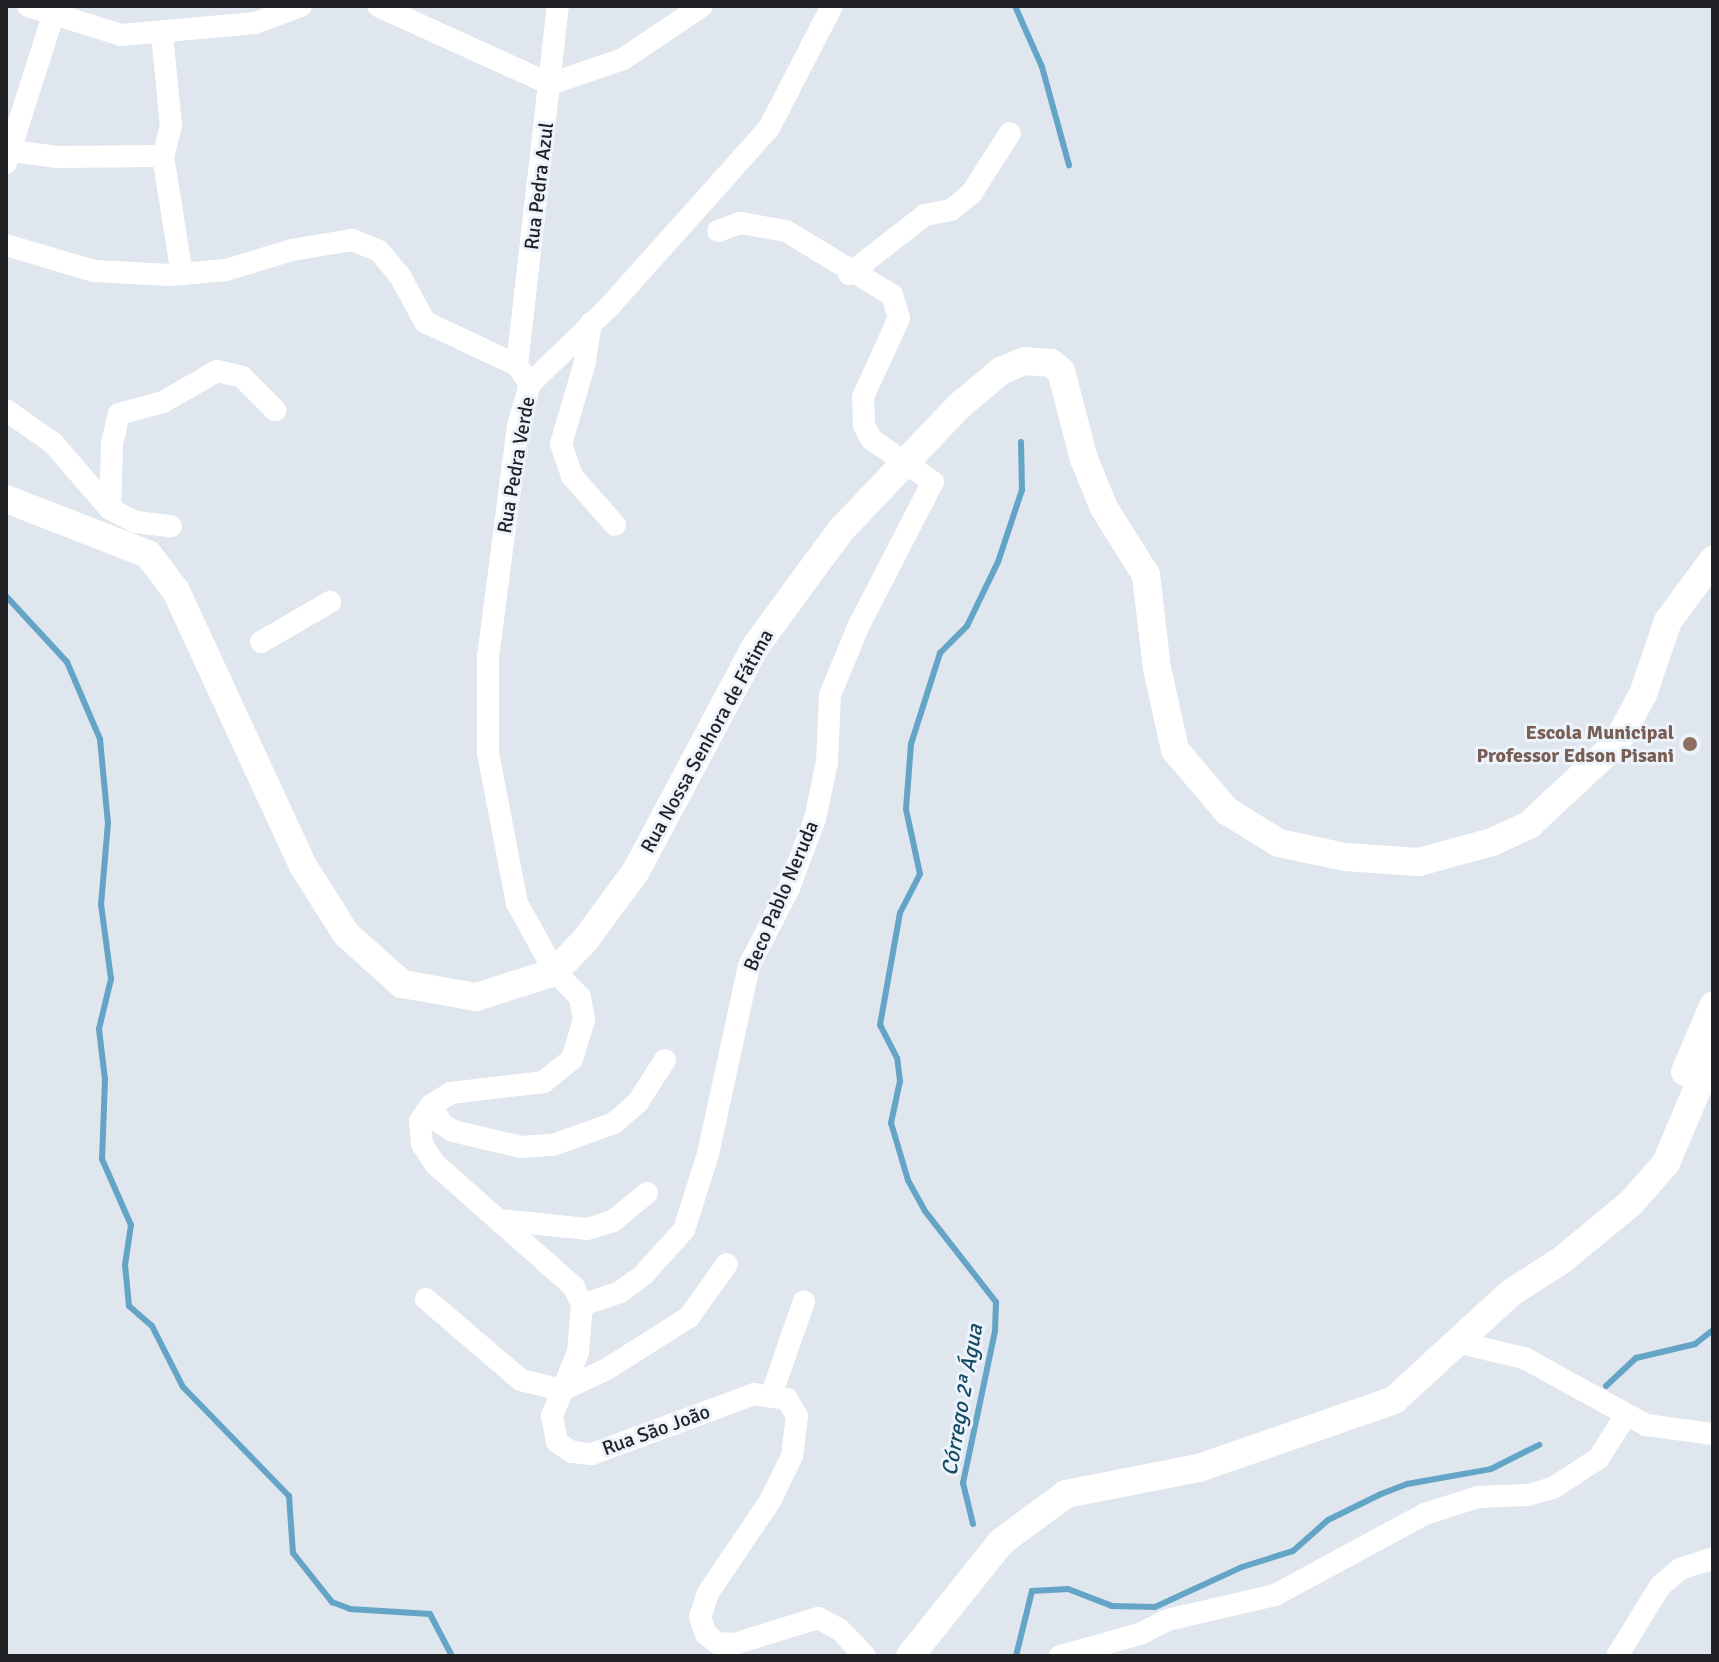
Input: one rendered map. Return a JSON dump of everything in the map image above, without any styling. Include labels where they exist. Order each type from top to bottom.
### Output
[{"type":"street","points":[[28,6],[121,35],[162,34],[255,23],[301,6]]},
{"type":"street","points":[[378,6],[550,84],[623,59],[702,6]]},
{"type":"street","name":"Rua Pedra Azul","points":[[517,365],[558,6]]},
{"type":"street","name":"Rua Pedra Verde","points":[[555,972],[517,903],[488,753],[488,657],[518,426],[530,384],[591,323],[769,128],[832,6]]},
{"type":"street","points":[[53,16],[14,104],[9,157],[163,156]]},
{"type":"street","points":[[162,34],[171,125],[163,156],[182,274]]},
{"type":"street","points":[[849,274],[925,215],[951,210],[971,194],[1010,133]]},
{"type":"street","points":[[718,231],[740,223],[786,231],[849,274],[892,295],[899,318],[863,397],[864,425],[871,439],[906,466]]},
{"type":"street","points":[[6,245],[94,271],[182,274],[226,270],[292,250],[352,240],[379,251],[400,276],[425,322],[517,365],[530,384]]},
{"type":"street","points":[[591,323],[585,362],[561,444],[572,476],[615,525]]},
{"type":"street","name":"Rua Nossa Senhora de Fátima","points":[[555,972],[619,900],[728,705],[755,647],[841,530],[906,466],[959,406],[1001,371],[1024,361],[1051,363],[1061,371],[1084,459],[1104,508],[1146,575],[1157,668],[1175,750],[1227,811],[1279,843],[1345,857],[1419,862],[1492,842],[1529,825],[1616,744],[1643,694],[1668,621],[1713,560]]},
{"type":"street","points":[[110,509],[112,444],[119,414],[163,402],[217,371],[242,377],[275,410]]},
{"type":"street","points":[[6,410],[53,443],[85,486],[110,509],[136,522],[171,526]]},
{"type":"street","name":"Beco Pablo Neruda","points":[[582,1305],[620,1292],[643,1275],[684,1230],[708,1154],[749,966],[789,888],[815,819],[827,762],[830,695],[858,627],[933,482],[906,466]]},
{"type":"street","points":[[6,499],[148,554],[176,591],[200,639],[302,864],[346,934],[402,984],[476,997],[555,972],[580,997],[584,1020],[572,1059],[544,1082],[451,1093],[431,1105],[420,1121],[422,1144],[435,1164],[574,1287],[582,1305]]},
{"type":"street","points":[[261,642],[330,602]]},
{"type":"street","points":[[1658,1159],[1713,1006]]},
{"type":"street","points":[[910,1656],[1001,1542],[1066,1494],[1199,1468],[1394,1400],[1460,1343],[1512,1292],[1626,1208],[1658,1159],[1713,1052]]},
{"type":"street","points":[[431,1105],[442,1124],[453,1131],[521,1147],[553,1145],[614,1123],[638,1102],[665,1060]]},
{"type":"street","points":[[499,1220],[587,1229],[613,1221],[647,1193]]},
{"type":"street","points":[[426,1299],[521,1380],[562,1390],[619,1362],[689,1317],[727,1264]]},
{"type":"street","points":[[804,1301],[772,1393],[787,1399],[797,1416],[792,1456],[770,1501],[708,1593],[700,1617],[706,1634],[717,1643],[734,1644],[818,1618],[839,1629],[865,1656]]},
{"type":"street","name":"Rua São João","points":[[582,1305],[584,1327],[552,1416],[557,1442],[572,1452],[592,1454],[754,1394],[772,1393]]},
{"type":"street","points":[[1460,1343],[1524,1358],[1625,1416],[1671,1432],[1713,1434]]},
{"type":"street","points":[[1060,1656],[1140,1634],[1167,1620],[1275,1595],[1389,1529],[1425,1514],[1478,1497],[1528,1495],[1553,1488],[1599,1458],[1625,1416]]},
{"type":"street","points":[[1617,1656],[1660,1586],[1680,1569],[1713,1558]]},
{"type":"waterway","name":"Córrego 2ª Água","points":[[1015,6],[1042,67],[1069,165]]},
{"type":"waterway","name":"Córrego 2ª Água","points":[[973,1524],[963,1483],[995,1331],[996,1302],[925,1211],[908,1180],[891,1123],[900,1081],[897,1058],[880,1025],[900,913],[920,874],[906,809],[911,744],[940,653],[967,626],[998,562],[1022,490],[1021,442]]},
{"type":"waterway","points":[[6,596],[67,662],[100,739],[108,823],[101,904],[111,979],[99,1029],[105,1079],[102,1159],[131,1225],[125,1265],[129,1306],[152,1326],[183,1387],[289,1496],[293,1553],[332,1602],[350,1609],[430,1614],[452,1656]]},
{"type":"waterway","points":[[1606,1386],[1636,1358],[1695,1344],[1713,1330]]},
{"type":"waterway","points":[[1016,1656],[1032,1591],[1068,1589],[1112,1606],[1155,1607],[1242,1567],[1293,1551],[1328,1520],[1381,1494],[1407,1484],[1491,1469],[1539,1445]]},
{"type":"place","name":"Escola Municipal Professor Edson Pisani","points":[[1690,744]]}]
